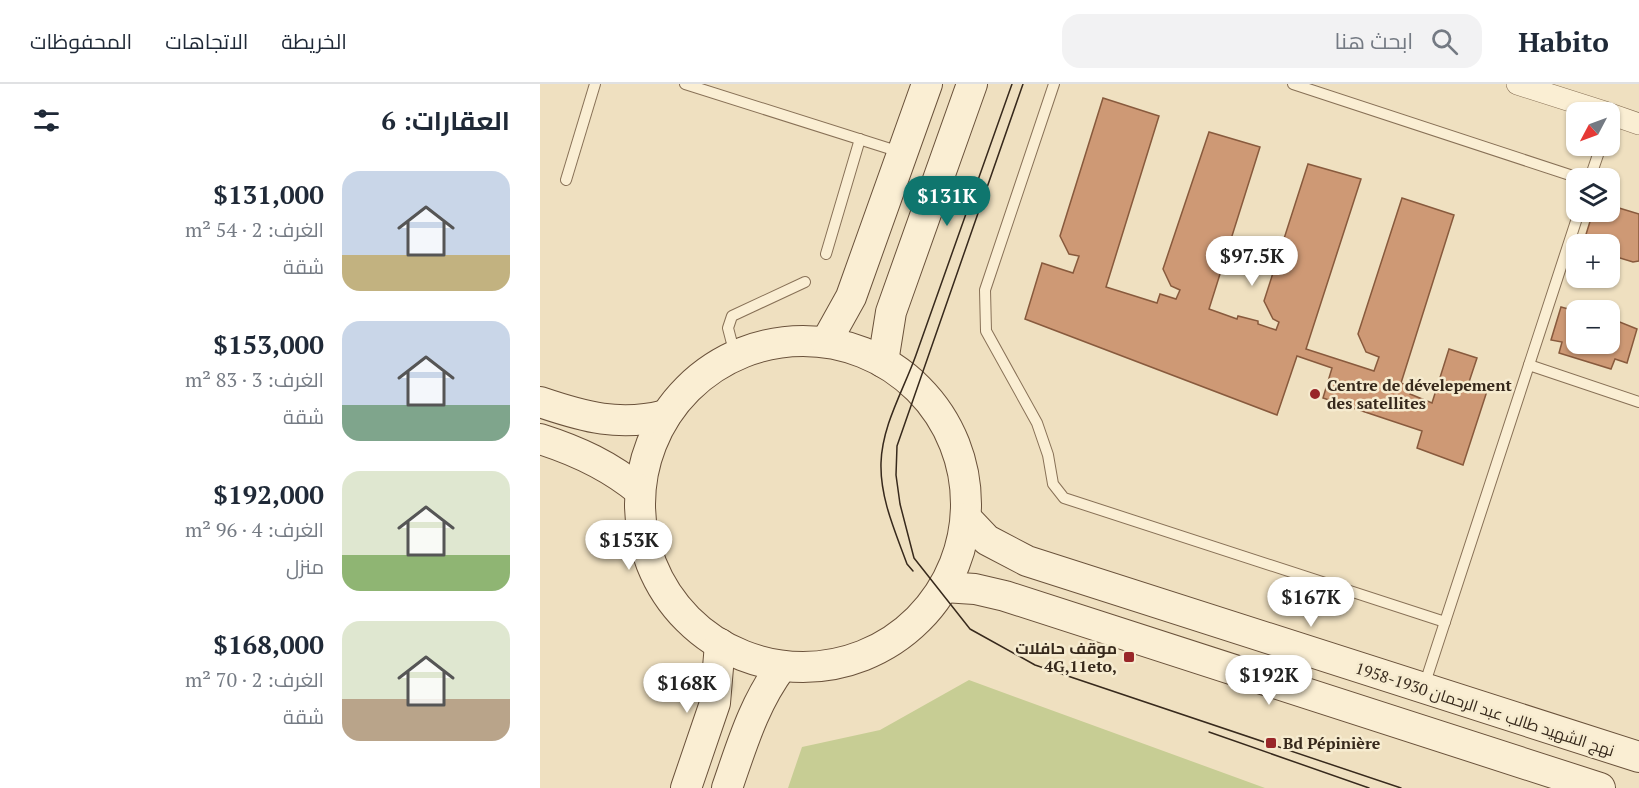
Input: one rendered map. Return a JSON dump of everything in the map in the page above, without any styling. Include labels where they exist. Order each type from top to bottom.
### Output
[{"type":"main road","points":[[826,342],[851,297],[927,84]]},
{"type":"main road","points":[[883,362],[889,318],[972,84]]},
{"type":"main road","points":[[826,342],[855,349],[883,362],[917,387],[946,426],[963,470],[966,518],[959,554],[944,588],[913,626],[884,647],[852,660],[817,667],[782,666],[739,655],[720,644],[685,616],[658,579],[643,537],[640,491],[648,452],[666,415],[682,394],[701,376],[735,355],[773,344],[826,342]]},
{"type":"main road","points":[[540,402],[580,415],[614,422],[631,422],[666,415]]},
{"type":"main road","points":[[540,439],[568,448],[602,464],[640,491]]},
{"type":"main road","name":"نهج الشهيد طالب عبد الرحمان 1930-1958","points":[[966,518],[987,540],[1020,558],[1639,758]]},
{"type":"main road","points":[[944,588],[975,589],[1005,596],[1600,788]]},
{"type":"main road","points":[[686,788],[715,703],[719,679],[720,644]]},
{"type":"main road","points":[[727,788],[752,716],[782,666]]},
{"type":"street","points":[[1516,84],[1573,102]]},
{"type":"street","points":[[1620,117],[1639,124]]},
{"type":"lane","points":[[566,180],[595,84]]},
{"type":"lane","points":[[686,84],[904,153]]},
{"type":"lane","points":[[1054,84],[985,290],[986,331],[1037,423],[1048,455],[1053,484],[1064,498],[1445,622]]},
{"type":"lane","points":[[1293,84],[1566,174]]},
{"type":"lane","points":[[826,254],[860,139]]},
{"type":"lane","points":[[1423,689],[1576,222]]},
{"type":"lane","points":[[735,355],[728,328],[732,316],[805,282]]},
{"type":"lane","points":[[1529,365],[1639,402]]},
{"type":"green space","points":[[969,680],[1265,788],[788,788],[802,747],[880,730]]},
{"type":"building","points":[[1103,98],[1159,116],[1106,287],[1157,303],[1160,294],[1176,299],[1180,290],[1171,286],[1163,269],[1209,132],[1260,147],[1209,309],[1237,319],[1238,316],[1258,321],[1258,324],[1276,330],[1279,322],[1273,319],[1264,301],[1308,164],[1361,179],[1306,349],[1374,371],[1379,357],[1366,352],[1358,334],[1402,198],[1454,215],[1401,383],[1413,387],[1410,394],[1432,403],[1449,349],[1477,358],[1469,382],[1488,388],[1463,465],[1417,448],[1422,431],[1323,398],[1332,368],[1297,356],[1277,415],[1025,319],[1042,263],[1073,273],[1079,256],[1069,254],[1060,236]]},
{"type":"building","points":[[1620,208],[1639,214],[1639,261],[1633,262],[1620,258],[1620,234],[1586,234],[1590,222],[1620,222]]},
{"type":"building","points":[[1561,307],[1566,308],[1566,354],[1620,354],[1620,322],[1637,329],[1627,363],[1615,359],[1611,369],[1559,353],[1562,342],[1551,340]]},
{"type":"tram line","points":[[913,571],[907,564],[886,502],[881,476],[882,449],[889,421],[916,355],[1012,84]]},
{"type":"tram line","points":[[1023,84],[897,446],[896,475],[900,504],[914,558],[970,629],[1035,665],[1401,788]]},
{"type":"tram line","points":[[1209,732],[1369,788]]},
{"type":"place","name":"Centre de dévelepement des satellites","points":[[1315,394]]},
{"type":"place","name":"موقف حافلات 4G,11eto,","points":[[1129,657]]},
{"type":"place","name":"Bd Pépinière","points":[[1271,743]]}]
